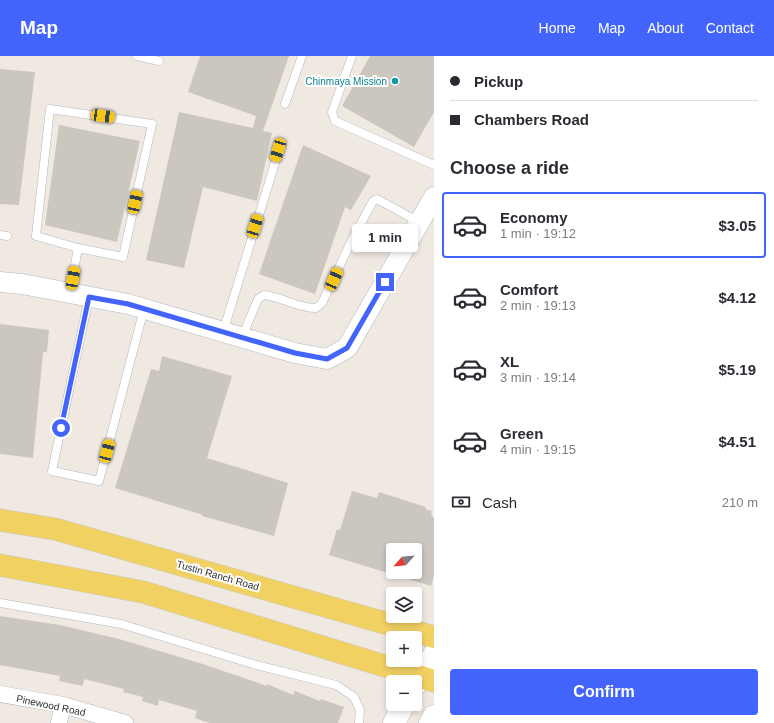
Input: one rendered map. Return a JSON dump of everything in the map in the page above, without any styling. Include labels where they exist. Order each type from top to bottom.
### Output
[{"type":"main road","name":"Tustin Ranch Road","points":[[0,520],[55,529],[434,637]]},
{"type":"main road","points":[[0,565],[143,592],[423,681],[434,654]]},
{"type":"main road","points":[[394,723],[400,711]]},
{"type":"main road","points":[[430,723],[434,716]]},
{"type":"street","points":[[0,282],[22,284],[144,309],[295,353],[327,359],[347,348],[434,197]]},
{"type":"street","name":"Pinewood Road","points":[[0,694],[63,706],[125,723]]},
{"type":"street","points":[[59,723],[63,706]]},
{"type":"lane","points":[[137,56],[158,61]]},
{"type":"lane","points":[[285,104],[302,56]]},
{"type":"lane","points":[[352,56],[332,112],[335,122],[434,165]]},
{"type":"lane","points":[[50,109],[152,124],[123,256],[78,248],[36,236],[50,109]]},
{"type":"lane","points":[[223,332],[278,150]]},
{"type":"lane","points":[[242,337],[258,300],[264,295],[278,296],[309,308],[316,308],[322,303],[351,242],[373,201],[377,199],[420,222]]},
{"type":"lane","points":[[78,248],[79,295],[52,471],[99,481],[144,309]]},
{"type":"lane","points":[[0,602],[121,624],[253,664],[336,685],[354,698],[360,710],[359,723]]},
{"type":"building","points":[[200,56],[289,56],[263,131],[272,133],[257,201],[203,187],[184,268],[146,260],[179,112],[253,128],[256,116],[188,92]]},
{"type":"building","name":"Chinmaya Mission","points":[[370,56],[434,56],[434,112],[414,147],[342,106]]},
{"type":"building","points":[[0,69],[35,72],[19,205],[0,204]]},
{"type":"building","points":[[59,125],[140,141],[117,242],[45,225]]},
{"type":"building","points":[[303,145],[371,176],[351,210],[345,207],[315,294],[259,274]]},
{"type":"building","points":[[0,324],[49,330],[47,352],[43,352],[33,458],[0,454]]},
{"type":"building","points":[[162,356],[232,376],[207,458],[288,483],[274,536],[202,516],[203,515],[115,488],[151,369],[159,371]]},
{"type":"building","points":[[352,491],[377,498],[379,492],[426,507],[425,509],[432,511],[431,516],[434,517],[434,576],[431,586],[408,579],[422,579],[422,543],[386,543],[386,572],[329,555],[337,529],[340,530]]},
{"type":"building","points":[[0,616],[60,625],[119,639],[203,664],[267,686],[267,684],[293,695],[295,691],[320,701],[321,699],[344,707],[338,723],[209,723],[195,718],[197,711],[159,700],[158,706],[142,701],[143,697],[123,692],[124,689],[84,679],[83,686],[59,681],[60,676],[0,665]]},
{"type":"place","name":"Chinmaya Mission","points":[[395,81]]},
{"type":"route","points":[[61,428],[89,297],[128,304],[295,353],[327,359],[347,348],[385,282]]}]
